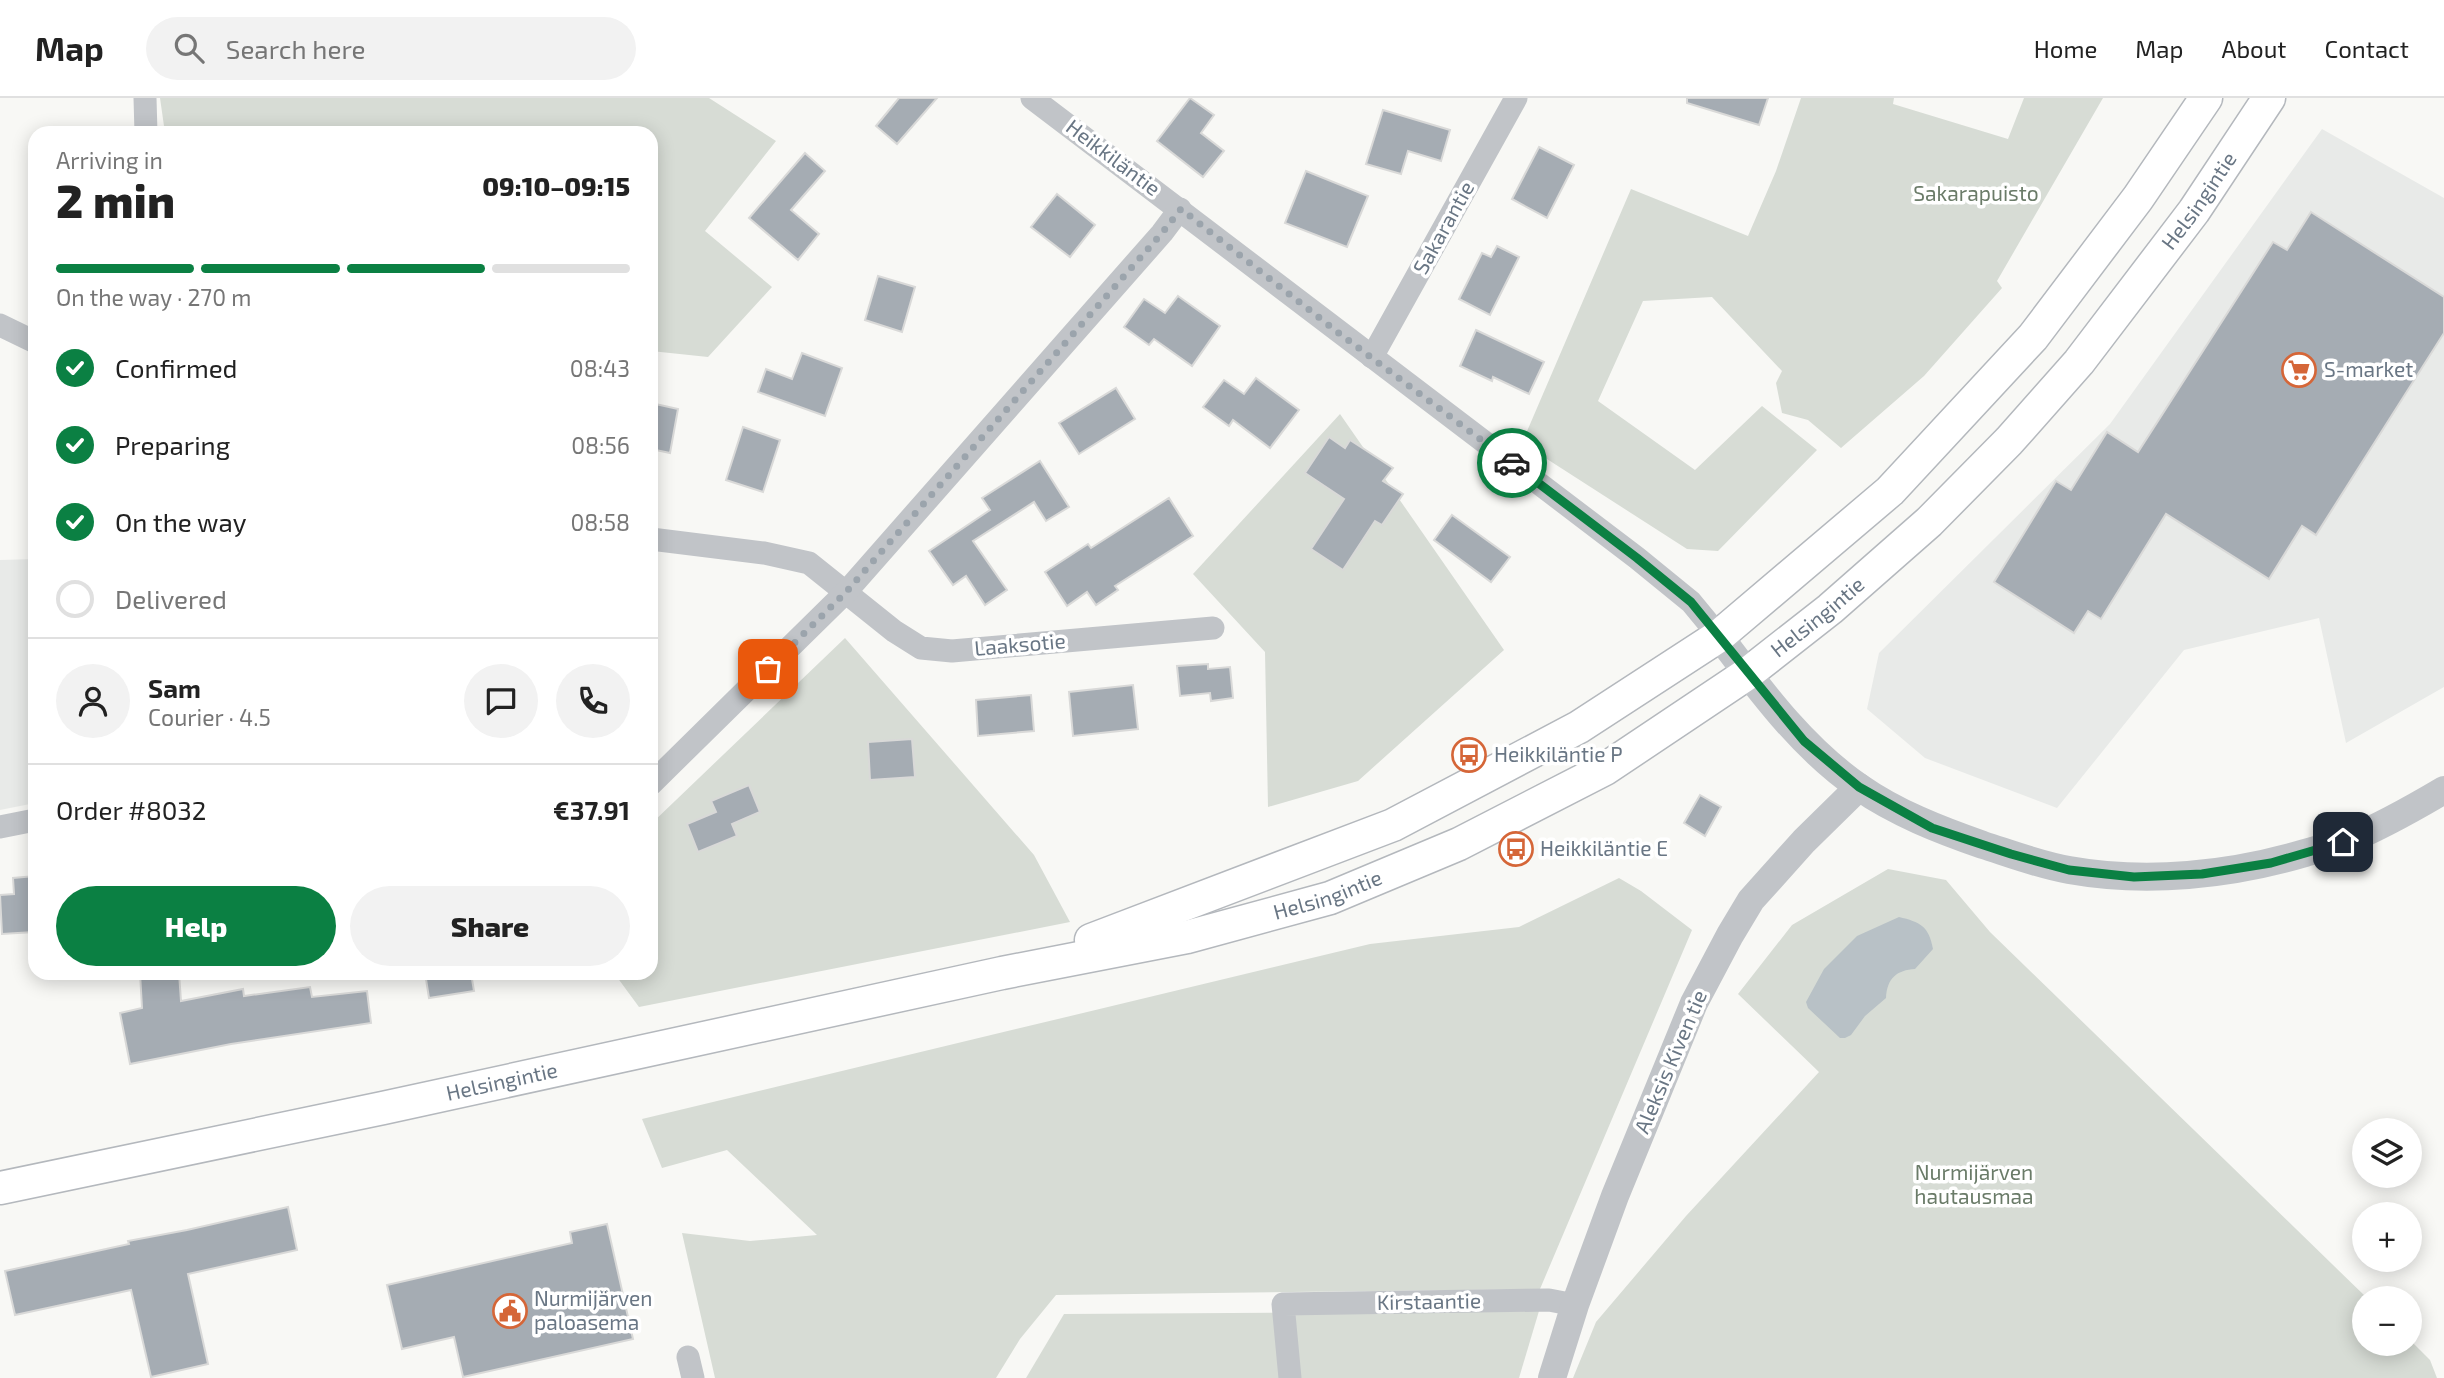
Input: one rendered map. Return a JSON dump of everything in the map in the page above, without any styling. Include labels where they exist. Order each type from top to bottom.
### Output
[{"type":"main road","name":"Helsingintie","points":[[1002,973],[1393,825],[1579,727],[1719,636],[1890,491],[2033,337],[2138,198],[2206,98]]},
{"type":"main road","name":"Helsingintie","points":[[0,1188],[383,1108],[1002,973],[1187,937],[1331,898],[1460,844],[1605,769],[1748,674],[1830,609],[1929,522],[2010,441],[2079,362],[2194,211],[2269,98]]},
{"type":"street","points":[[145,98],[146,126]]},
{"type":"street","name":"Heikkiläntie","points":[[1032,98],[1637,558],[1691,602],[1719,636]]},
{"type":"street","name":"Sakarantie","points":[[1372,358],[1516,98]]},
{"type":"street","points":[[658,778],[846,592],[1181,209]]},
{"type":"street","points":[[0,325],[28,339]]},
{"type":"street","name":"Laaksotie","points":[[658,540],[764,553],[809,563],[894,631],[921,648],[952,650],[1213,628]]},
{"type":"street","points":[[1719,636],[1804,741],[1859,787],[1932,828],[2069,870],[2134,877],[2202,874],[2271,863],[2343,842],[2404,814],[2444,790]]},
{"type":"street","name":"Aleksis Kiven tie","points":[[1552,1378],[1575,1305],[1615,1196],[1689,1016],[1730,935],[1751,900],[1804,841],[1859,787]]},
{"type":"street","points":[[0,827],[28,821]]},
{"type":"street","name":"Kirstaantie","points":[[1290,1378],[1283,1304],[1549,1300],[1575,1305]]},
{"type":"shaded area","points":[[2322,129],[2444,198],[2444,687],[2346,743],[2319,618],[2184,650],[2057,808],[1925,758],[1867,709],[1879,653],[2110,424]]},
{"type":"shaded area","points":[[28,559],[28,804],[0,810],[0,560]]},
{"type":"shaded area","points":[[1899,917],[1922,926],[1929,935],[1933,949],[1915,969],[1894,976],[1888,985],[1886,998],[1865,1016],[1851,1035],[1840,1038],[1808,1008],[1806,1002],[1824,969],[1857,936]]},
{"type":"green space","points":[[160,98],[709,98],[776,141],[705,231],[772,287],[708,357],[658,352],[658,126],[164,126]]},
{"type":"green space","name":"Sakarapuisto","points":[[1801,98],[1894,98],[1893,104],[2008,139],[2024,98],[2103,98],[1997,281],[2002,288],[1924,376],[1841,448],[1808,420],[1782,413],[1776,383],[1782,371],[1712,297],[1643,301],[1598,401],[1695,470],[1762,406],[1817,450],[1718,551],[1687,549],[1522,443],[1631,189],[1748,236],[1776,171]]},
{"type":"green space","points":[[1340,414],[1504,650],[1358,781],[1268,807],[1265,652],[1193,574]]},
{"type":"green space","points":[[845,638],[1034,855],[1070,922],[639,1007],[619,980],[658,980],[658,817]]},
{"type":"green space","name":"Nurmijärven hautausmaa","points":[[1888,869],[1946,880],[1990,932],[2355,1286],[2352,1286],[2352,1356],[2422,1356],[2422,1352],[2430,1360],[2437,1378],[1573,1378],[1596,1322],[1686,1216],[1819,1072],[1738,994],[1792,925]]},
{"type":"green space","points":[[1619,878],[1641,891],[1692,930],[1540,1289],[1056,1295],[1020,1339],[996,1378],[715,1378],[682,1233],[750,1241],[817,1235],[727,1150],[662,1168],[642,1119],[1370,944],[1519,927]]},
{"type":"green space","points":[[1539,1311],[1519,1378],[1026,1378],[1064,1314]]},
{"type":"building","points":[[899,98],[937,98],[897,144],[876,126]]},
{"type":"building","points":[[1190,98],[1214,115],[1201,133],[1224,151],[1203,177],[1157,141]]},
{"type":"building","points":[[1687,98],[1768,98],[1759,125],[1687,103]]},
{"type":"building","points":[[1383,110],[1450,130],[1441,161],[1408,151],[1401,174],[1366,164]]},
{"type":"building","points":[[1539,147],[1574,165],[1547,218],[1512,199]]},
{"type":"building","points":[[805,153],[825,171],[791,210],[819,234],[798,260],[749,218]]},
{"type":"building","points":[[1306,171],[1368,196],[1347,247],[1285,223]]},
{"type":"building","points":[[1057,194],[1095,225],[1070,257],[1031,227]]},
{"type":"building","points":[[2311,212],[2444,297],[2444,333],[2316,535],[2302,526],[2269,579],[2166,514],[2101,619],[2088,611],[2074,633],[1994,582],[2056,481],[2071,490],[2107,432],[2138,452],[2273,242],[2287,250]]},
{"type":"building","points":[[1497,246],[1519,257],[1490,315],[1459,299],[1482,253],[1491,257]]},
{"type":"building","points":[[878,276],[915,287],[902,332],[865,320]]},
{"type":"building","points":[[1178,296],[1220,326],[1192,366],[1154,339],[1149,345],[1124,327],[1144,299],[1165,313]]},
{"type":"building","points":[[1476,330],[1544,362],[1529,394],[1493,377],[1492,381],[1460,366]]},
{"type":"building","points":[[802,353],[842,368],[825,416],[758,392],[766,369],[792,379]]},
{"type":"building","points":[[1256,378],[1299,410],[1270,448],[1233,420],[1229,426],[1203,407],[1224,380],[1244,394]]},
{"type":"building","points":[[1116,388],[1135,419],[1079,454],[1059,423]]},
{"type":"building","points":[[658,405],[678,409],[670,453],[658,450]]},
{"type":"building","points":[[743,427],[780,440],[763,492],[726,480]]},
{"type":"building","points":[[1329,437],[1345,448],[1350,440],[1393,468],[1383,481],[1403,494],[1382,525],[1375,521],[1343,570],[1311,549],[1344,499],[1305,473]]},
{"type":"building","points":[[1040,461],[1069,507],[1046,521],[1034,502],[973,541],[1007,590],[985,605],[966,576],[953,585],[929,551],[990,510],[982,498]]},
{"type":"building","points":[[1169,498],[1193,536],[1115,586],[1118,590],[1096,605],[1087,592],[1067,606],[1045,572],[1088,544],[1091,548]]},
{"type":"building","points":[[1452,515],[1510,557],[1491,582],[1434,540]]},
{"type":"building","points":[[1208,664],[1208,669],[1230,667],[1233,698],[1211,701],[1210,693],[1180,696],[1177,666]]},
{"type":"building","points":[[1133,685],[1138,729],[1073,736],[1069,692]]},
{"type":"building","points":[[1031,695],[1034,731],[978,736],[976,700]]},
{"type":"building","points":[[912,739],[915,777],[870,780],[868,742]]},
{"type":"building","points":[[749,785],[760,812],[732,824],[737,836],[698,852],[687,824],[716,812],[711,801]]},
{"type":"building","points":[[1700,795],[1721,807],[1705,836],[1684,823]]},
{"type":"building","points":[[28,877],[28,932],[2,934],[0,895],[14,894],[13,878]]},
{"type":"building","points":[[140,980],[180,980],[181,1001],[243,989],[244,996],[310,987],[312,997],[367,991],[371,1023],[231,1044],[130,1064],[120,1013],[142,1008]]},
{"type":"building","points":[[426,980],[472,980],[474,991],[429,998]]},
{"type":"building","points":[[288,1207],[297,1250],[188,1274],[208,1364],[151,1377],[131,1290],[15,1315],[5,1271],[129,1244],[128,1241]]},
{"type":"building","name":"Nurmijärven paloasema","points":[[607,1224],[633,1339],[463,1377],[454,1337],[402,1349],[387,1285],[572,1243],[570,1232]]},
{"type":"way so far","points":[[768,669],[846,592],[1181,209],[1340,334],[1512,463]]},
{"type":"place","name":"S-market","points":[[2299,370]]},
{"type":"place","name":"Heikkiläntie P","points":[[1469,755]]},
{"type":"place","name":"Heikkiläntie E","points":[[1516,849]]},
{"type":"place","name":"Nurmijärven paloasema","points":[[510,1311]]},
{"type":"route","points":[[1512,463],[1691,602],[1804,741],[1859,787],[1932,828],[2069,870],[2134,877],[2202,874],[2271,863],[2343,842]]}]
